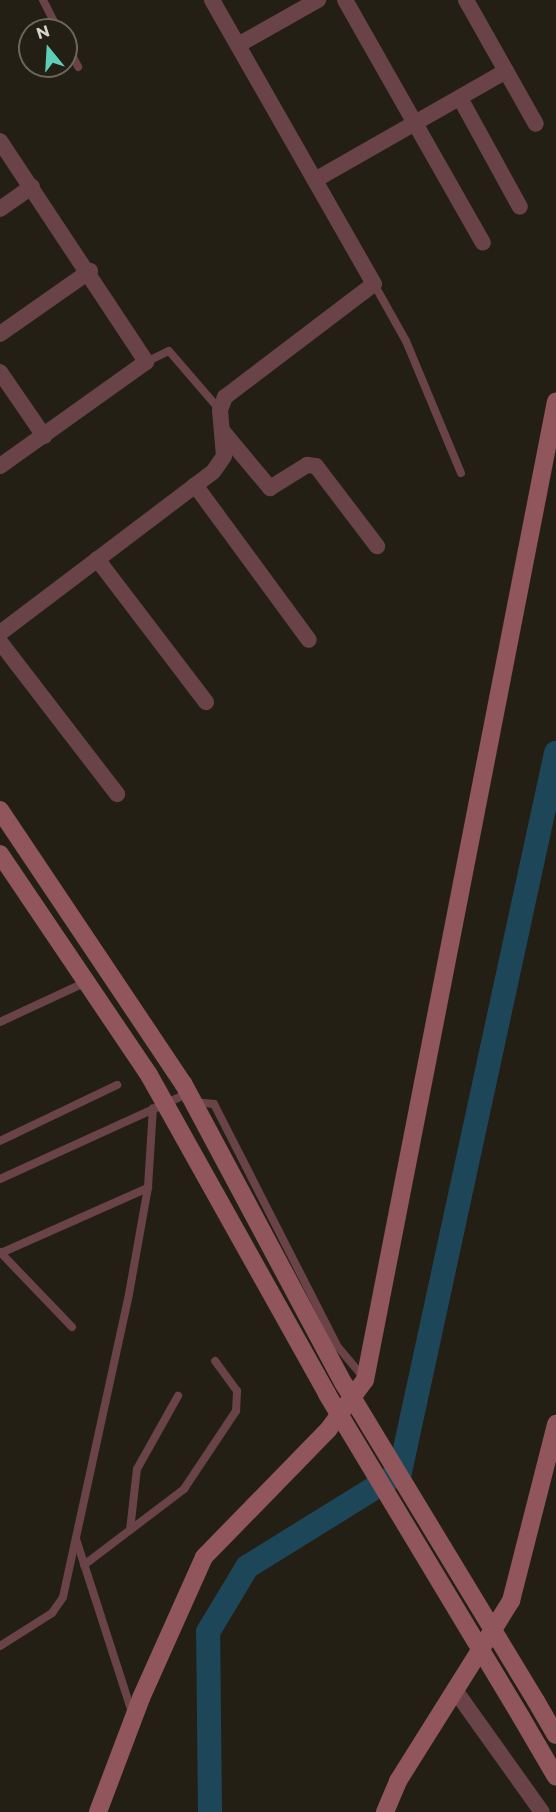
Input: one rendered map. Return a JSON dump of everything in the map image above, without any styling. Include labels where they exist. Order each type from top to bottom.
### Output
[{"type":"street","points":[[0,633],[195,485],[225,456],[220,410],[225,396],[258,368],[374,284],[212,0]]},
{"type":"street","points":[[238,45],[318,0]]},
{"type":"street","points":[[345,0],[483,243]]},
{"type":"street","points":[[466,0],[536,124]]},
{"type":"street","points":[[315,180],[506,71]]},
{"type":"street","points":[[460,98],[520,207]]},
{"type":"street","points":[[0,141],[90,271],[146,362],[0,466]]},
{"type":"street","points":[[0,209],[32,187]]},
{"type":"street","points":[[0,334],[90,271]]},
{"type":"street","points":[[0,372],[44,436]]},
{"type":"street","points":[[98,1812],[134,1717],[204,1557],[328,1430],[365,1380],[556,401]]},
{"type":"street","points":[[224,432],[270,488],[306,465],[316,466],[377,546]]},
{"type":"street","points":[[195,485],[309,640]]},
{"type":"street","points":[[97,560],[206,702]]},
{"type":"street","points":[[0,642],[117,794]]},
{"type":"street","points":[[0,810],[114,972],[191,1097],[344,1384],[556,1735]]},
{"type":"street","points":[[0,854],[86,982],[327,1394],[556,1778]]},
{"type":"street","points":[[385,1812],[398,1781],[457,1693],[511,1601],[556,1424]]},
{"type":"street","points":[[457,1693],[542,1812]]},
{"type":"lane","points":[[43,0],[52,18]]},
{"type":"lane","points":[[374,284],[406,341],[461,473]]},
{"type":"lane","points":[[146,362],[169,351],[220,410]]},
{"type":"lane","points":[[0,1022],[86,982]]},
{"type":"lane","points":[[0,1141],[117,1085]]},
{"type":"lane","points":[[0,1179],[159,1105],[191,1097],[214,1104],[338,1347],[365,1380]]},
{"type":"lane","points":[[0,1646],[59,1605],[75,1539],[148,1188],[159,1105]]},
{"type":"lane","points":[[72,1327],[0,1252],[148,1188]]},
{"type":"lane","points":[[84,1565],[184,1489],[236,1411],[237,1391],[215,1361]]},
{"type":"lane","points":[[130,1530],[137,1469],[178,1396]]},
{"type":"lane","points":[[75,1539],[134,1717]]},
{"type":"waterway","points":[[210,1812],[208,1632],[247,1567],[400,1472],[556,753]]}]
